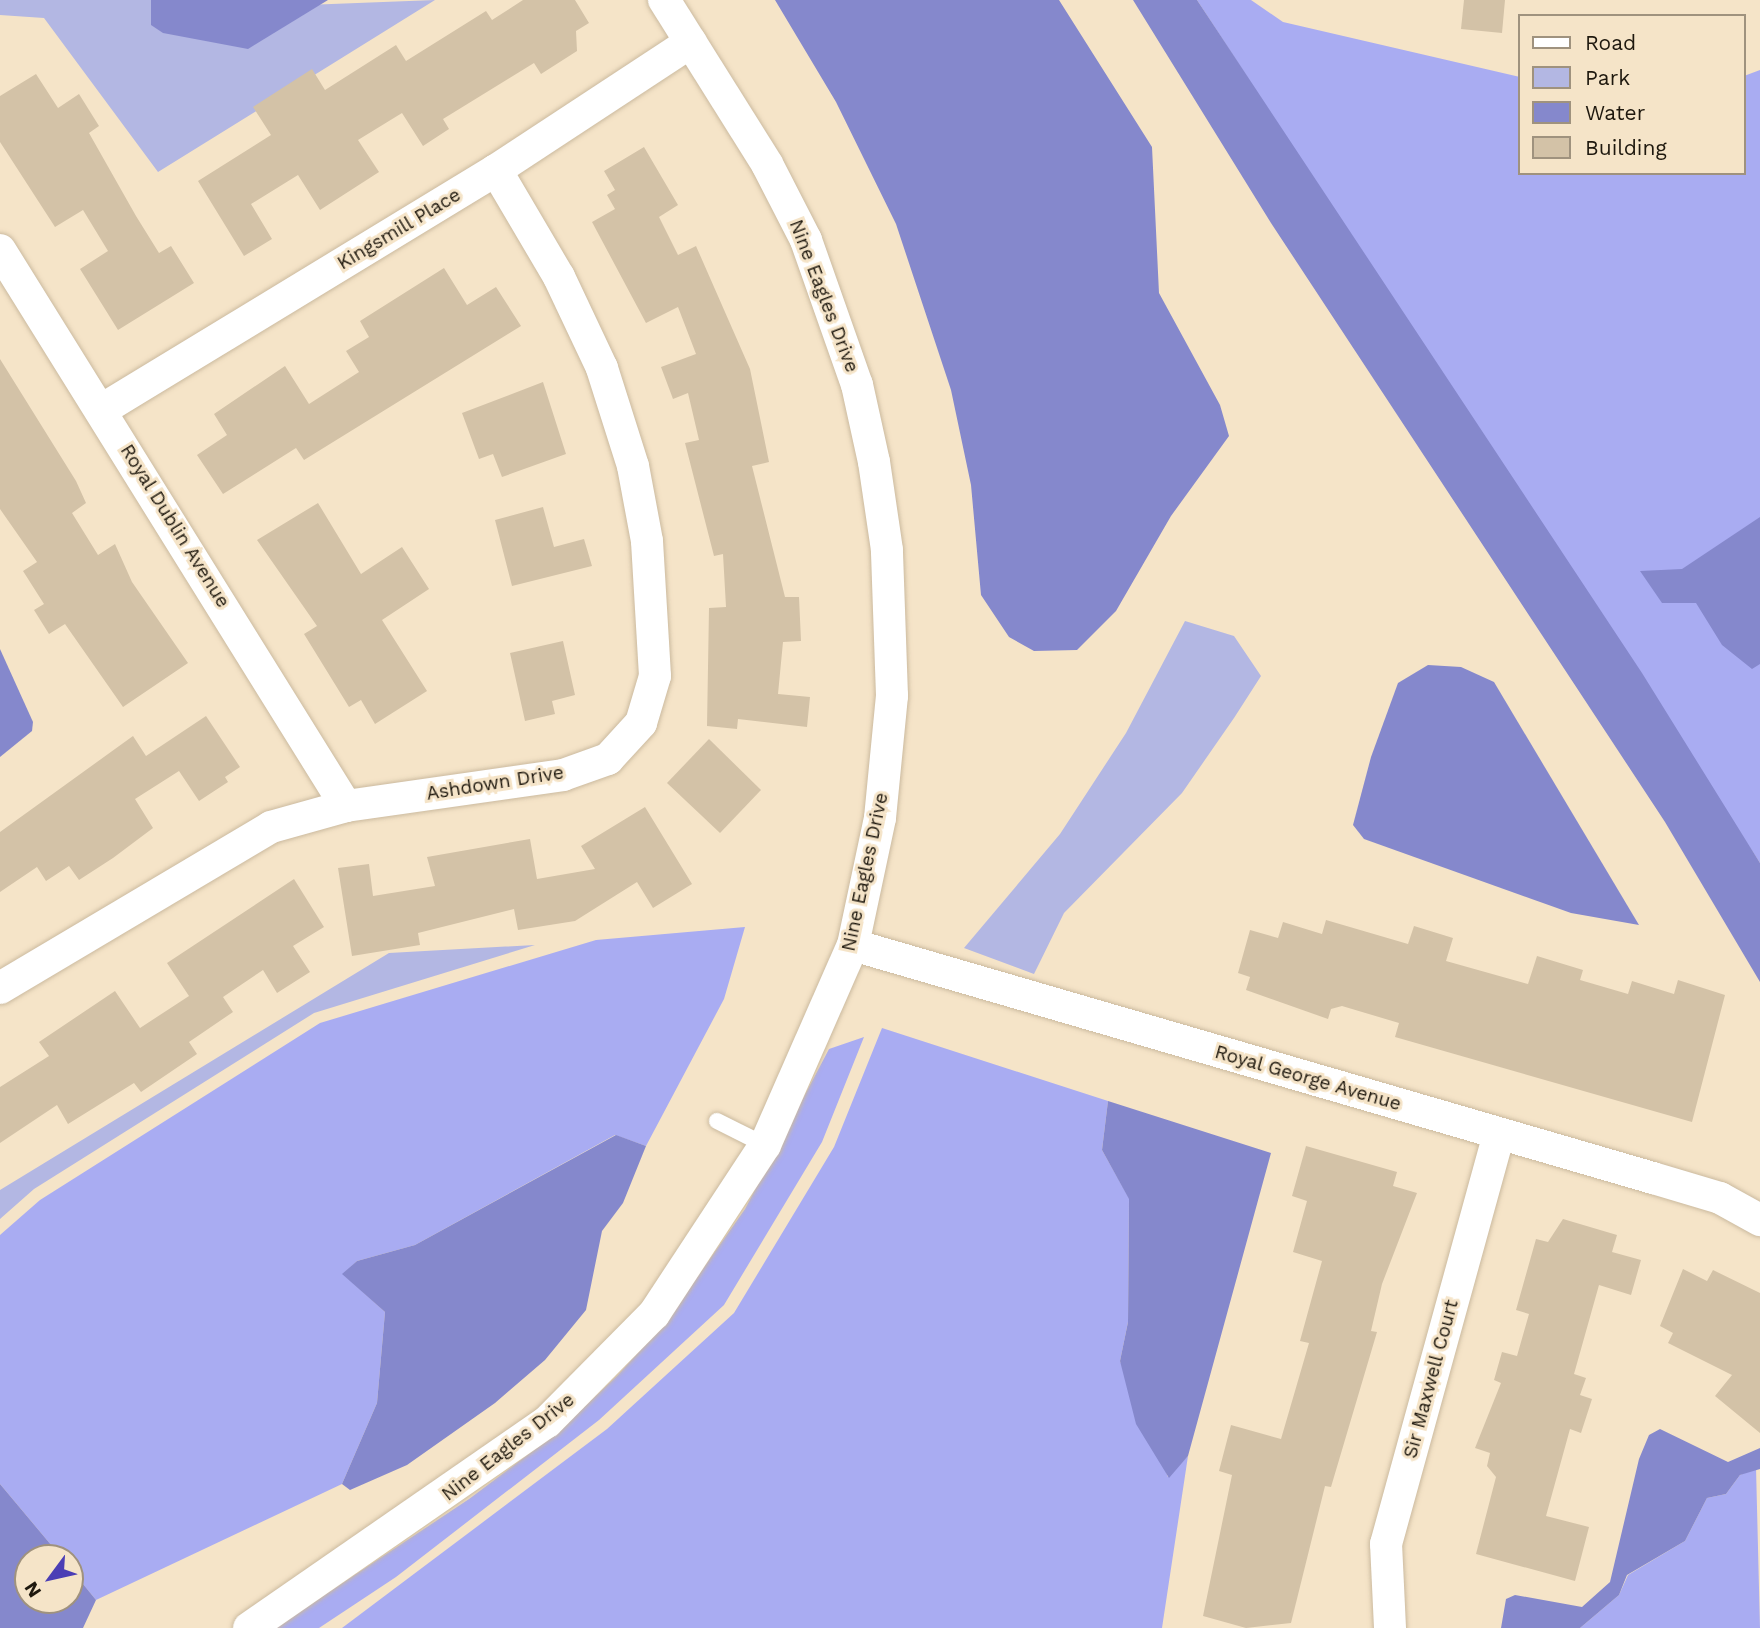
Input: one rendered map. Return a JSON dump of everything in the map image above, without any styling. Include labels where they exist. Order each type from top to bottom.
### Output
[{"type":"street","name":"Nine Eagles Drive","points":[[248,1628],[547,1422],[653,1314],[765,1146],[853,945],[880,818],[892,696],[887,550],[874,462],[857,385],[806,240],[767,164],[664,0]]},
{"type":"street","name":"Kingsmill Place","points":[[103,409],[496,170],[691,42]]},
{"type":"street","name":"Ashdown Drive","points":[[0,988],[271,827],[346,806],[563,775],[608,759],[630,741],[651,702],[647,541],[633,466],[597,356],[559,277],[496,170]]},
{"type":"street","name":"Royal Dublin Avenue","points":[[0,250],[103,409],[346,806]]},
{"type":"street","name":"Royal George Avenue","points":[[853,945],[1720,1198],[1760,1220]]},
{"type":"street","name":"Sir Maxwell Court","points":[[1390,1628],[1386,1544],[1499,1134]]},
{"type":"lane","points":[[717,1121],[765,1146]]},
{"type":"green space","points":[[0,0],[151,0],[154,11],[435,0],[158,172],[44,18],[0,15]]},
{"type":"green space","points":[[1185,621],[1234,636],[1261,676],[1234,718],[1182,793],[1064,913],[1034,974],[964,948],[1060,834],[1126,733]]},
{"type":"green space","points":[[535,945],[314,1013],[34,1189],[0,1219],[0,1190],[389,953]]},
{"type":"shaded area","points":[[1197,0],[1251,0],[1283,22],[1518,77],[1518,175],[1746,175],[1746,75],[1760,70],[1760,863]]},
{"type":"shaded area","points":[[745,927],[724,999],[646,1146],[615,1135],[415,1245],[357,1261],[343,1274],[385,1312],[377,1403],[342,1484],[96,1600],[84,1585],[84,1544],[50,1544],[0,1484],[0,1235],[40,1200],[320,1023],[596,940]]},
{"type":"shaded area","points":[[882,1028],[1108,1101],[1102,1150],[1129,1198],[1128,1322],[1120,1361],[1168,1477],[1188,1456],[1162,1628],[342,1628],[607,1429],[734,1313],[834,1147]]},
{"type":"shaded area","points":[[864,1037],[822,1142],[724,1305],[599,1420],[396,1577],[319,1628],[275,1628],[469,1499],[558,1432],[618,1375],[665,1323],[745,1209],[829,1049]]},
{"type":"shaded area","points":[[1756,1467],[1760,1628],[1580,1628],[1619,1595],[1628,1575],[1685,1541],[1707,1498],[1726,1494],[1740,1475]]},
{"type":"water","points":[[151,0],[328,0],[248,49],[163,33],[151,25]]},
{"type":"water","points":[[775,0],[1059,0],[1152,147],[1159,293],[1220,405],[1229,436],[1171,516],[1116,611],[1077,650],[1034,651],[1009,637],[981,595],[971,485],[951,390],[896,224],[836,102]]},
{"type":"water","points":[[1133,0],[1197,0],[1642,673],[1760,863],[1760,982],[1665,822],[1271,223]]},
{"type":"water","points":[[1760,517],[1760,664],[1752,669],[1722,645],[1696,603],[1662,603],[1640,571],[1682,569]]},
{"type":"water","points":[[0,649],[33,722],[32,731],[0,757]]},
{"type":"water","points":[[1428,665],[1461,667],[1494,682],[1639,925],[1571,913],[1364,839],[1353,825],[1371,757],[1398,683]]},
{"type":"water","points":[[1108,1101],[1271,1153],[1188,1456],[1169,1478],[1136,1424],[1120,1361],[1128,1322],[1129,1199],[1102,1150]]},
{"type":"water","points":[[616,1135],[646,1146],[623,1203],[602,1231],[586,1310],[545,1360],[495,1403],[407,1465],[350,1490],[342,1484],[377,1403],[385,1312],[342,1274],[357,1261],[415,1245]]},
{"type":"water","points":[[1660,1429],[1728,1462],[1760,1448],[1760,1469],[1740,1475],[1726,1494],[1707,1498],[1685,1541],[1627,1575],[1619,1595],[1580,1628],[1501,1628],[1506,1599],[1515,1595],[1582,1607],[1610,1582],[1639,1459],[1649,1435]]},
{"type":"water","points":[[0,1484],[50,1544],[14,1544],[14,1614],[84,1614],[84,1585],[96,1600],[83,1628],[0,1628]]},
{"type":"building","points":[[523,0],[575,0],[589,23],[576,31],[577,51],[541,74],[534,63],[443,119],[449,129],[423,146],[402,113],[358,140],[379,172],[320,210],[298,175],[251,204],[272,239],[244,256],[198,181],[271,135],[253,107],[312,69],[325,90],[396,45],[406,61],[486,11],[492,20]]},
{"type":"building","points":[[1464,0],[1505,0],[1502,33],[1461,29]]},
{"type":"building","points":[[36,74],[58,108],[79,94],[99,126],[89,133],[136,216],[159,253],[171,246],[194,283],[118,330],[80,269],[108,251],[83,210],[55,227],[0,142],[0,96]]},
{"type":"building","points":[[644,147],[678,205],[659,217],[678,255],[696,246],[750,369],[769,462],[752,466],[785,597],[799,597],[801,641],[783,642],[778,694],[810,697],[807,727],[738,719],[737,729],[707,726],[709,608],[726,607],[723,554],[714,556],[685,443],[699,440],[688,393],[673,399],[661,367],[696,354],[678,307],[646,323],[592,222],[615,209],[607,195],[615,190],[604,171]]},
{"type":"building","points":[[444,268],[467,305],[496,287],[521,326],[304,460],[296,448],[223,494],[197,455],[227,435],[214,414],[285,366],[309,404],[359,372],[346,351],[369,337],[360,321]]},
{"type":"building","points":[[0,359],[76,481],[86,503],[72,513],[98,555],[115,544],[132,582],[188,663],[123,707],[65,624],[49,634],[34,610],[44,604],[23,571],[37,562],[0,509]]},
{"type":"building","points":[[543,382],[566,454],[502,477],[493,454],[479,459],[462,413]]},
{"type":"building","points":[[318,503],[361,574],[402,547],[429,589],[382,620],[427,691],[375,724],[361,700],[349,707],[304,634],[317,626],[257,540]]},
{"type":"building","points":[[543,507],[554,547],[584,539],[592,566],[512,586],[495,520]]},
{"type":"building","points":[[563,641],[575,695],[552,701],[555,714],[525,721],[510,653]]},
{"type":"building","points":[[206,716],[240,767],[225,777],[228,782],[199,801],[179,771],[135,799],[153,828],[113,858],[79,880],[69,866],[46,881],[37,867],[0,892],[0,832],[133,736],[146,756]]},
{"type":"building","points":[[709,739],[761,790],[720,833],[667,783]]},
{"type":"building","points":[[645,807],[692,884],[653,908],[637,882],[575,921],[518,930],[514,909],[418,933],[420,945],[352,956],[338,868],[369,864],[373,896],[435,886],[427,857],[530,839],[537,879],[595,869],[581,846]]},
{"type":"building","points":[[294,879],[324,927],[293,946],[310,972],[277,993],[263,970],[223,997],[233,1012],[189,1042],[197,1054],[141,1092],[134,1083],[68,1124],[57,1105],[0,1143],[0,1087],[49,1056],[39,1042],[115,991],[140,1028],[189,996],[167,963]]},
{"type":"building","points":[[1326,920],[1408,944],[1414,926],[1453,938],[1446,961],[1528,984],[1537,956],[1583,970],[1580,980],[1628,994],[1632,981],[1674,994],[1678,980],[1725,995],[1692,1122],[1395,1037],[1399,1023],[1342,1006],[1331,1009],[1328,1019],[1246,990],[1250,977],[1238,973],[1250,930],[1278,938],[1283,922],[1322,934]]},
{"type":"building","points":[[1306,1146],[1397,1172],[1393,1186],[1417,1193],[1382,1284],[1371,1331],[1377,1332],[1331,1487],[1325,1486],[1291,1623],[1246,1628],[1203,1616],[1232,1475],[1219,1471],[1231,1425],[1281,1439],[1309,1343],[1300,1341],[1322,1261],[1293,1252],[1307,1201],[1292,1196]]},
{"type":"building","points":[[1563,1219],[1617,1235],[1612,1252],[1641,1260],[1631,1295],[1599,1285],[1574,1374],[1586,1378],[1580,1395],[1592,1399],[1581,1433],[1570,1429],[1546,1516],[1589,1527],[1575,1581],[1476,1554],[1496,1477],[1487,1466],[1490,1453],[1475,1448],[1501,1383],[1494,1380],[1502,1352],[1517,1356],[1529,1314],[1516,1310],[1536,1239],[1548,1242]]},
{"type":"building","points":[[1683,1269],[1707,1281],[1713,1270],[1760,1293],[1760,1433],[1715,1396],[1732,1375],[1668,1343],[1673,1333],[1660,1326]]}]
